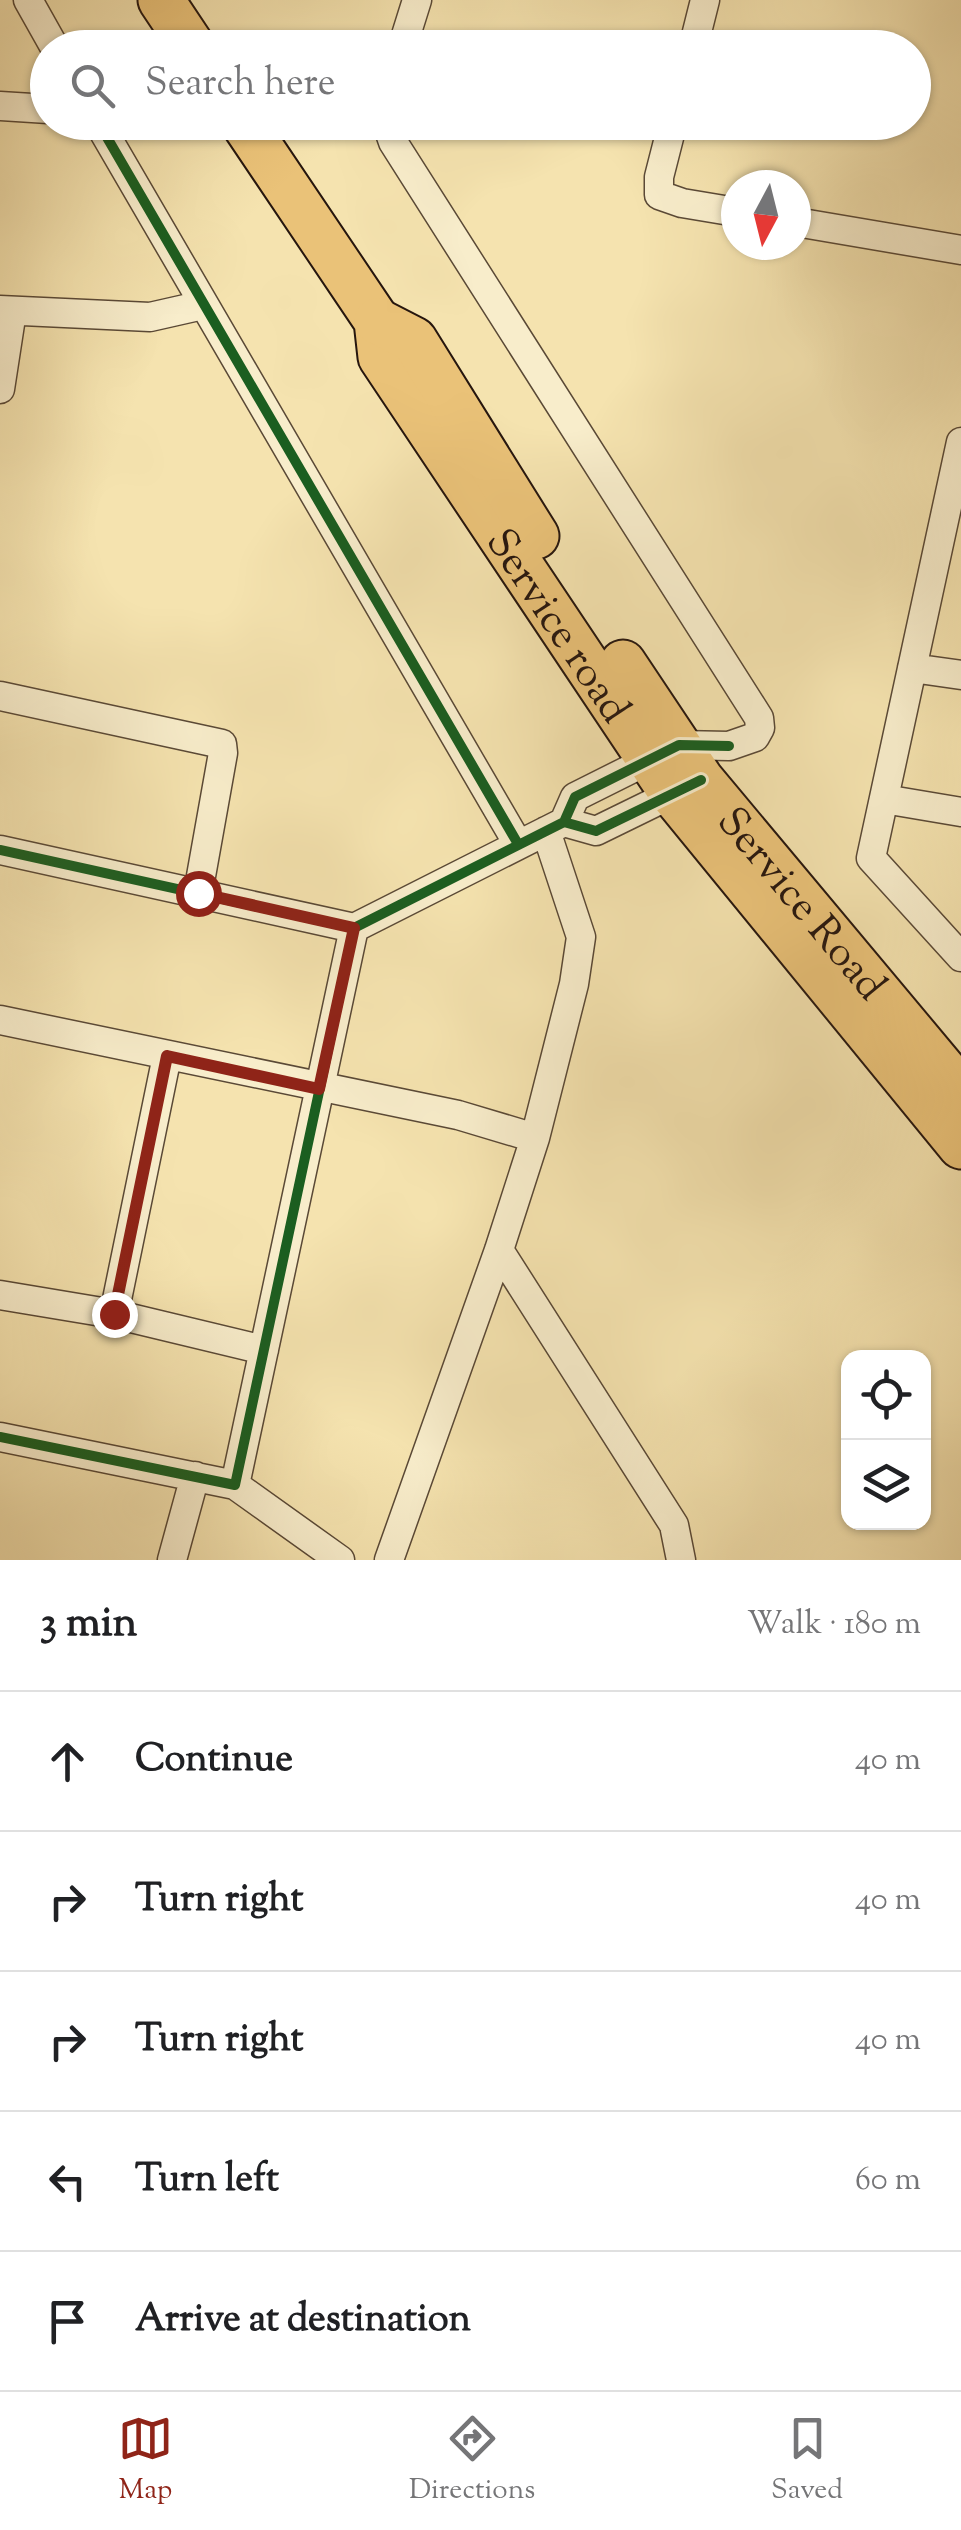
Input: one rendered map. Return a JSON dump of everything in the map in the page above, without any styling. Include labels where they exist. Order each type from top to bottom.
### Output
[{"type":"highway","points":[[160,0],[180,30]]},
{"type":"highway","name":"Service road","points":[[255,140],[377,321],[381,357],[686,765],[961,1146]]},
{"type":"highway","name":"Service Road","points":[[686,765],[961,1091]]},
{"type":"street","points":[[28,0],[45,30]]},
{"type":"street","points":[[408,30],[417,0]]},
{"type":"street","points":[[698,30],[705,0]]},
{"type":"street","points":[[0,106],[30,108]]},
{"type":"street","points":[[108,140],[518,844]]},
{"type":"street","points":[[389,1560],[500,1250],[535,1138],[574,984],[581,938],[555,827],[575,797],[686,765],[755,737],[760,728],[759,718],[392,140]]},
{"type":"street","points":[[668,140],[659,177],[659,196],[721,210]]},
{"type":"street","points":[[811,225],[961,250]]},
{"type":"street","points":[[0,389],[6,310],[150,317],[203,304]]},
{"type":"street","points":[[961,442],[871,858],[961,957]]},
{"type":"street","points":[[912,668],[961,676]]},
{"type":"street","points":[[0,696],[222,744],[198,893]]},
{"type":"street","points":[[0,850],[354,928],[555,827],[596,831],[686,765]]},
{"type":"street","points":[[884,798],[961,812]]},
{"type":"street","points":[[234,1485],[354,928]]},
{"type":"street","points":[[0,1020],[458,1116],[535,1138]]},
{"type":"street","points":[[114,1314],[167,1056]]},
{"type":"street","points":[[500,1250],[674,1526],[681,1560]]},
{"type":"street","points":[[0,1295],[114,1314],[264,1350]]},
{"type":"street","points":[[0,1437],[234,1485],[340,1560]]},
{"type":"street","points":[[172,1560],[195,1476]]},
{"type":"cycle path","points":[[108,140],[518,844]]},
{"type":"cycle path","points":[[0,1437],[235,1485],[354,928],[564,822],[575,797],[679,745],[729,746]]},
{"type":"cycle path","points":[[564,822],[596,831],[701,780]]},
{"type":"cycle path","points":[[0,850],[354,928]]},
{"type":"route","points":[[114,1314],[167,1056],[319,1089],[354,928],[198,893]]}]
